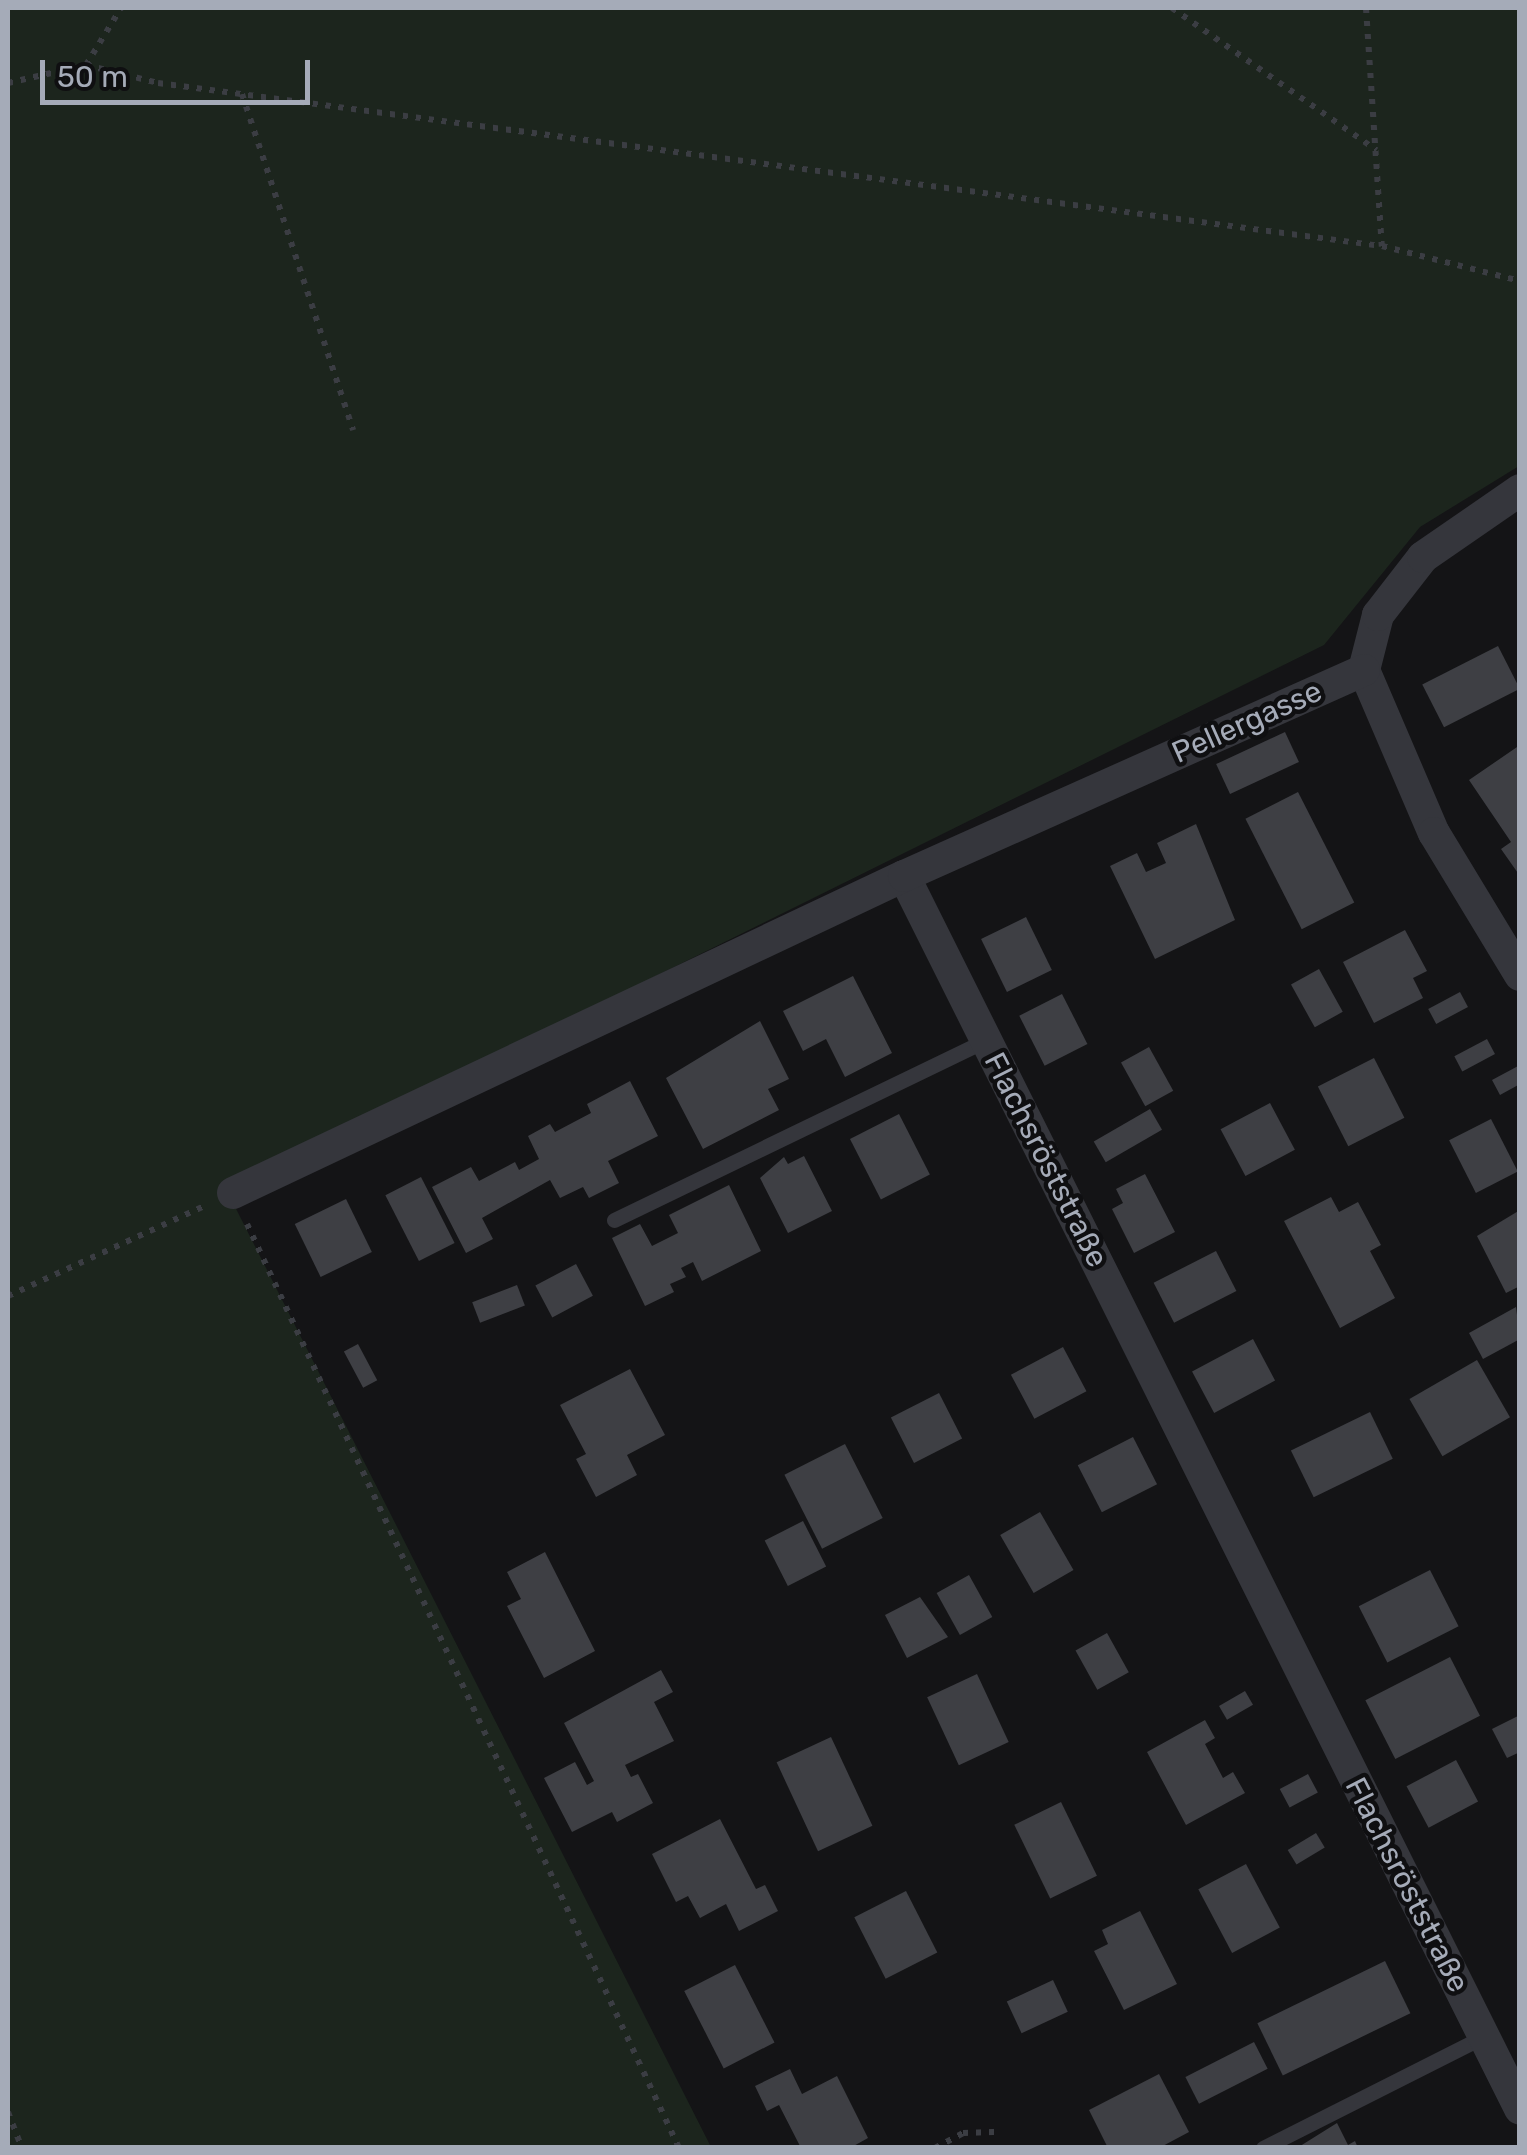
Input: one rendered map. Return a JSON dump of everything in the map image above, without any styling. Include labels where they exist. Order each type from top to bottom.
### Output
[{"type":"street","points":[[1520,490],[1422,556],[1378,615],[1364,670],[1434,833],[1520,974]]},
{"type":"street","name":"Pellergasse","points":[[904,876],[1364,670]]},
{"type":"street","points":[[232,1193],[904,876]]},
{"type":"street","name":"Flachsröststraße","points":[[904,876],[1520,2108]]},
{"type":"lane","points":[[614,1220],[986,1040]]},
{"type":"lane","points":[[1264,2148],[1483,2037]]},
{"type":"path","points":[[86,65],[121,8]]},
{"type":"path","points":[[1172,8],[1376,150]]},
{"type":"path","points":[[1366,8],[1382,246]]},
{"type":"path","points":[[8,83],[86,65],[242,94],[1382,246],[1520,281]]},
{"type":"path","points":[[242,94],[353,430]]},
{"type":"path","points":[[8,1296],[232,1193],[679,2148]]},
{"type":"path","points":[[8,2112],[22,2148]]},
{"type":"path","points":[[935,2148],[963,2133],[1000,2132]]},
{"type":"shaded area","points":[[8,8],[1519,8],[1519,466],[1420,527],[1324,645],[226,1189],[711,2147],[8,2148]]},
{"type":"building","points":[[1498,646],[1520,689],[1444,727],[1422,685]]},
{"type":"building","points":[[1285,732],[1299,762],[1230,794],[1216,764]]},
{"type":"building","points":[[1520,745],[1520,876],[1501,849],[1511,842],[1469,780]]},
{"type":"building","points":[[1298,792],[1354,902],[1302,929],[1245,819]]},
{"type":"building","points":[[1196,824],[1235,920],[1155,959],[1110,866],[1137,853],[1146,872],[1166,863],[1157,843]]},
{"type":"building","points":[[1026,917],[1052,970],[1007,992],[981,939]]},
{"type":"building","points":[[1405,930],[1427,971],[1413,978],[1423,998],[1374,1023],[1343,962]]},
{"type":"building","points":[[1319,969],[1343,1012],[1315,1027],[1291,985]]},
{"type":"building","points":[[853,976],[892,1053],[845,1077],[826,1039],[803,1051],[783,1011]]},
{"type":"building","points":[[1460,992],[1468,1007],[1436,1024],[1428,1009]]},
{"type":"building","points":[[1062,994],[1087,1044],[1045,1066],[1019,1016]]},
{"type":"building","points":[[760,1021],[789,1079],[768,1089],[779,1110],[703,1149],[666,1078]]},
{"type":"building","points":[[1487,1039],[1495,1054],[1462,1071],[1454,1056]]},
{"type":"building","points":[[1149,1047],[1173,1091],[1145,1106],[1121,1063]]},
{"type":"building","points":[[1374,1058],[1404,1118],[1348,1146],[1318,1087]]},
{"type":"building","points":[[1520,1065],[1520,1084],[1500,1095],[1492,1080]]},
{"type":"building","points":[[630,1081],[658,1136],[608,1161],[619,1183],[589,1198],[583,1187],[560,1198],[550,1180],[482,1218],[493,1239],[466,1253],[432,1187],[471,1167],[479,1181],[515,1162],[519,1170],[539,1159],[528,1136],[550,1124],[555,1132],[591,1113],[587,1104]]},
{"type":"building","points":[[1270,1103],[1295,1150],[1245,1176],[1221,1129]]},
{"type":"building","points":[[1150,1109],[1162,1130],[1106,1162],[1094,1142]]},
{"type":"building","points":[[899,1114],[930,1175],[881,1200],[850,1139]]},
{"type":"building","points":[[1491,1119],[1518,1172],[1476,1193],[1449,1140]]},
{"type":"building","points":[[804,1156],[832,1211],[788,1233],[760,1178],[784,1157],[788,1164]]},
{"type":"building","points":[[1145,1174],[1175,1232],[1134,1253],[1112,1209],[1123,1203],[1116,1189]]},
{"type":"building","points":[[421,1177],[455,1243],[419,1261],[385,1195]]},
{"type":"building","points":[[729,1185],[761,1251],[702,1281],[693,1262],[681,1268],[686,1277],[670,1284],[674,1292],[645,1306],[612,1238],[640,1224],[652,1246],[678,1233],[669,1215]]},
{"type":"building","points":[[1331,1197],[1339,1212],[1358,1202],[1381,1245],[1370,1251],[1395,1298],[1340,1328],[1284,1221]]},
{"type":"building","points":[[346,1199],[372,1252],[321,1277],[295,1224]]},
{"type":"building","points":[[1520,1210],[1520,1286],[1506,1293],[1477,1236]]},
{"type":"building","points":[[1216,1251],[1236,1291],[1174,1323],[1154,1283]]},
{"type":"building","points":[[576,1264],[593,1296],[552,1317],[535,1286]]},
{"type":"building","points":[[517,1285],[525,1306],[480,1323],[472,1302]]},
{"type":"building","points":[[1516,1307],[1520,1339],[1483,1359],[1469,1333]]},
{"type":"building","points":[[1253,1339],[1275,1380],[1214,1413],[1192,1371]]},
{"type":"building","points":[[358,1344],[377,1380],[363,1388],[344,1352]]},
{"type":"building","points":[[1063,1347],[1086,1391],[1034,1419],[1011,1375]]},
{"type":"building","points":[[1477,1360],[1510,1417],[1442,1456],[1409,1399]]},
{"type":"building","points":[[630,1369],[665,1435],[627,1455],[637,1475],[596,1497],[576,1459],[586,1454],[560,1405]]},
{"type":"building","points":[[939,1393],[962,1438],[914,1463],[891,1418]]},
{"type":"building","points":[[1370,1412],[1393,1459],[1314,1497],[1291,1451]]},
{"type":"building","points":[[1133,1437],[1157,1484],[1102,1512],[1078,1465]]},
{"type":"building","points":[[845,1444],[883,1518],[822,1549],[784,1475]]},
{"type":"building","points":[[1040,1512],[1074,1570],[1034,1593],[1000,1535]]},
{"type":"building","points":[[803,1521],[826,1566],[788,1586],[765,1541]]},
{"type":"building","points":[[545,1552],[595,1651],[544,1678],[507,1606],[521,1599],[507,1572]]},
{"type":"building","points":[[1430,1570],[1459,1626],[1387,1662],[1359,1606]]},
{"type":"building","points":[[969,1575],[992,1617],[960,1635],[937,1593]]},
{"type":"building","points":[[920,1597],[948,1637],[907,1658],[885,1615]]},
{"type":"building","points":[[1107,1633],[1129,1672],[1097,1690],[1076,1650]]},
{"type":"building","points":[[1450,1657],[1480,1716],[1395,1759],[1365,1700]]},
{"type":"building","points":[[661,1670],[673,1692],[654,1702],[674,1741],[625,1765],[631,1777],[638,1774],[653,1803],[617,1822],[612,1812],[572,1832],[544,1778],[575,1762],[587,1785],[594,1781],[564,1723]]},
{"type":"building","points":[[977,1674],[1009,1742],[959,1765],[927,1697]]},
{"type":"building","points":[[1245,1691],[1253,1705],[1227,1720],[1219,1706]]},
{"type":"building","points":[[1520,1715],[1520,1752],[1507,1758],[1492,1729]]},
{"type":"building","points":[[1205,1720],[1215,1738],[1205,1744],[1223,1778],[1233,1772],[1245,1793],[1186,1825],[1147,1752]]},
{"type":"building","points":[[831,1737],[872,1826],[818,1851],[777,1762]]},
{"type":"building","points":[[1456,1760],[1478,1801],[1429,1828],[1407,1786]]},
{"type":"building","points":[[1308,1774],[1318,1793],[1290,1808],[1280,1789]]},
{"type":"building","points":[[1061,1802],[1097,1876],[1050,1898],[1014,1825]]},
{"type":"building","points":[[720,1819],[756,1889],[765,1885],[778,1911],[739,1931],[726,1904],[700,1918],[688,1896],[676,1902],[652,1854]]},
{"type":"building","points":[[1316,1833],[1325,1848],[1296,1865],[1288,1850]]},
{"type":"building","points":[[1246,1864],[1280,1928],[1232,1953],[1198,1889]]},
{"type":"building","points":[[906,1891],[937,1952],[886,1979],[854,1917]]},
{"type":"building","points":[[1140,1911],[1177,1984],[1124,2010],[1094,1951],[1108,1944],[1102,1930]]},
{"type":"building","points":[[1385,1961],[1410,2013],[1283,2075],[1257,2023]]},
{"type":"building","points":[[735,1965],[774,2043],[724,2068],[684,1991]]},
{"type":"building","points":[[1053,1980],[1068,2012],[1022,2033],[1007,2002]]},
{"type":"building","points":[[1254,2042],[1268,2069],[1199,2104],[1185,2077]]},
{"type":"building","points":[[790,2069],[802,2094],[837,2076],[868,2138],[850,2148],[801,2148],[779,2105],[767,2111],[755,2086]]},
{"type":"building","points":[[1159,2074],[1189,2132],[1159,2148],[1108,2148],[1089,2110]]},
{"type":"building","points":[[1337,2123],[1348,2145],[1355,2141],[1358,2148],[1297,2148]]}]
